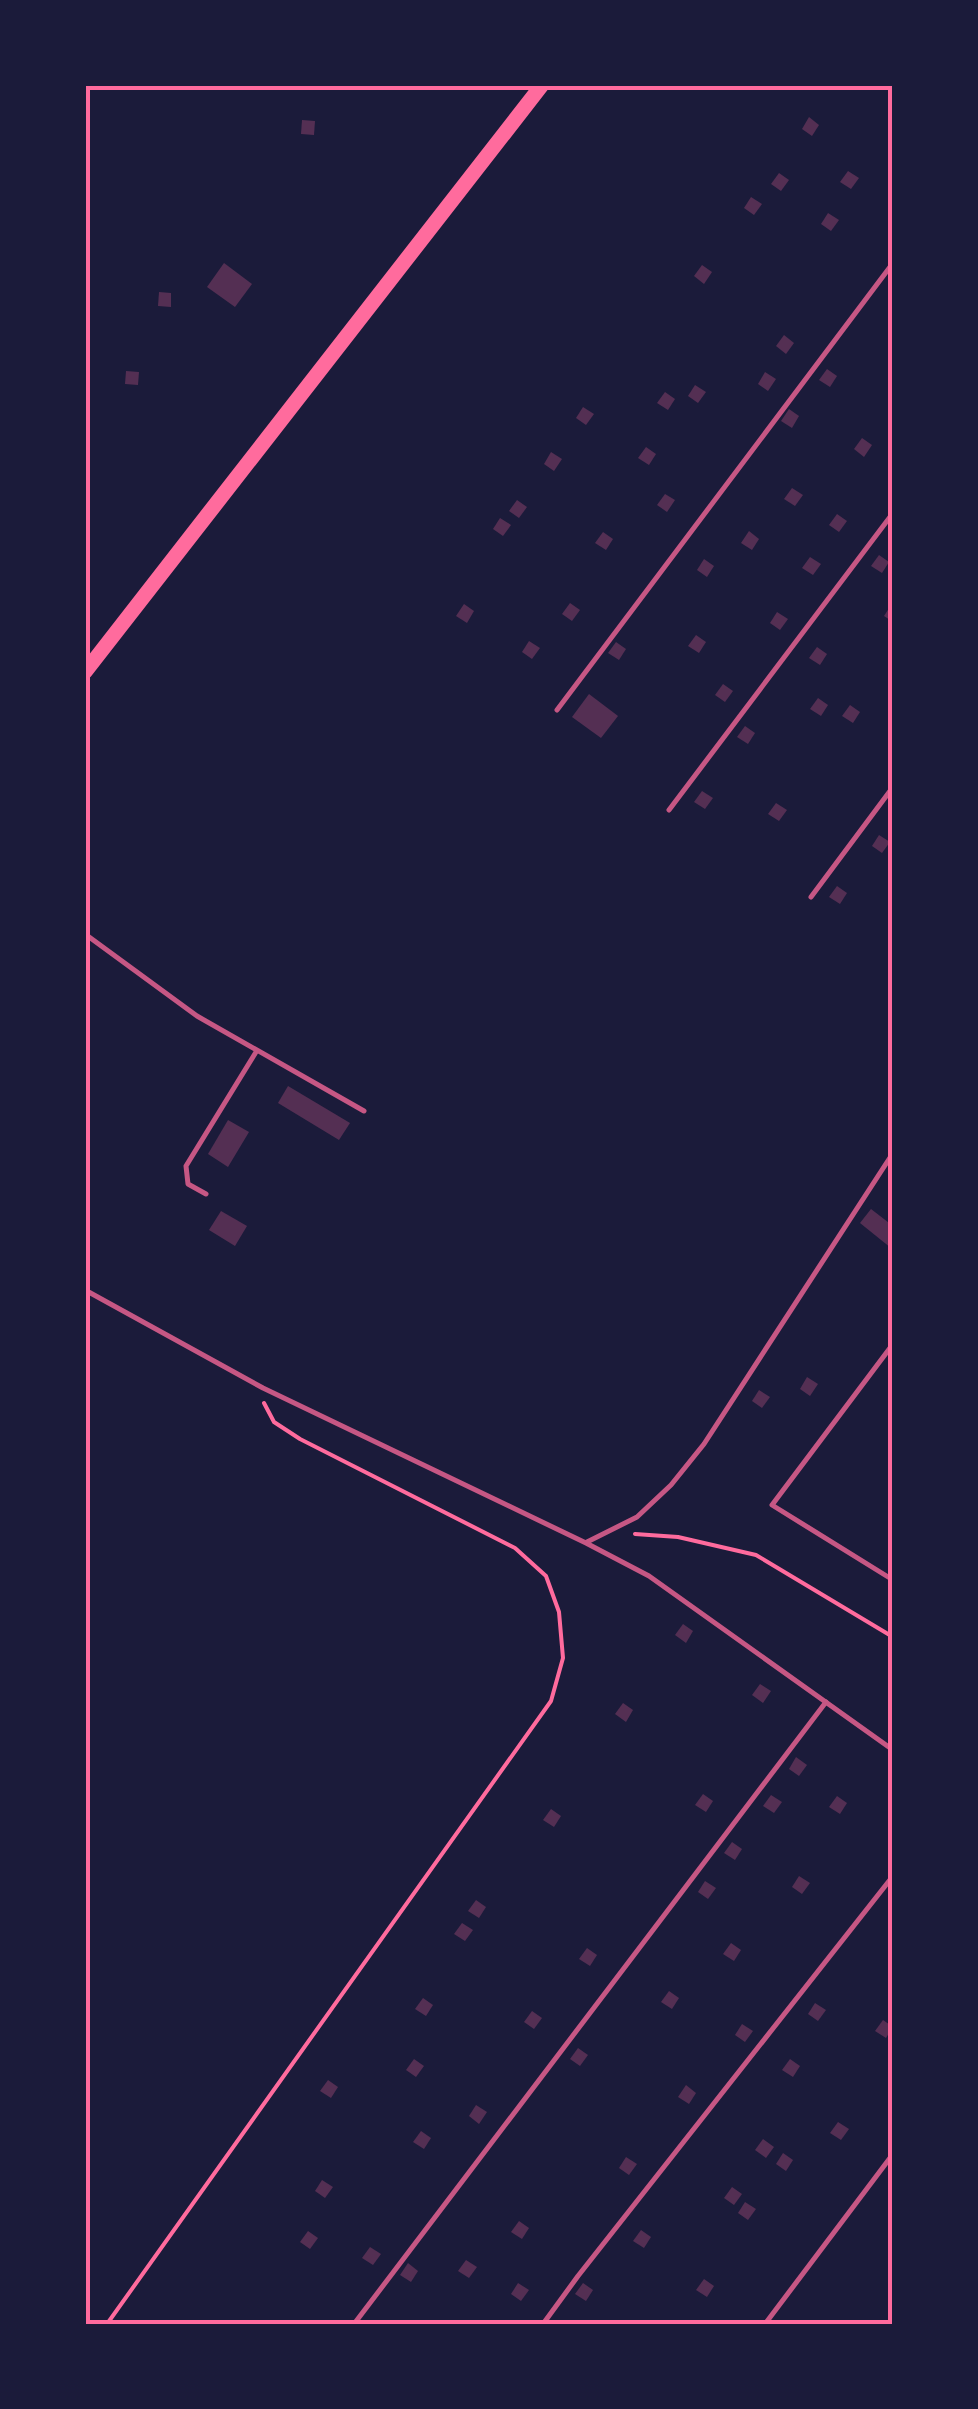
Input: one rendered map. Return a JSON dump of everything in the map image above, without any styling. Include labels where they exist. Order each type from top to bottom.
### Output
[{"type":"main road","points":[[85,672],[542,85]]},
{"type":"lane","points":[[557,710],[893,263]]},
{"type":"lane","points":[[669,810],[893,513]]},
{"type":"lane","points":[[811,898],[893,787]]},
{"type":"lane","points":[[85,934],[197,1016],[364,1111]]},
{"type":"lane","points":[[206,1194],[188,1184],[186,1166],[256,1052]]},
{"type":"lane","points":[[586,1543],[636,1516],[672,1485],[893,1153]]},
{"type":"lane","points":[[85,1290],[263,1388],[649,1576],[893,1750]]},
{"type":"lane","points":[[893,1344],[772,1505],[893,1580]]},
{"type":"lane","points":[[354,2324],[826,1702]]},
{"type":"lane","points":[[543,2324],[893,1876]]},
{"type":"lane","points":[[765,2324],[893,2154]]},
{"type":"path","points":[[108,2324],[552,1701],[562,1658],[559,1612],[546,1576],[515,1548],[300,1439],[274,1422],[264,1407],[263,1388]]},
{"type":"path","points":[[620,1536],[638,1533],[678,1537],[756,1555],[893,1637]]},
{"type":"building","points":[[809,117],[819,125],[812,136],[802,129]]},
{"type":"building","points":[[302,120],[315,121],[314,135],[301,134]]},
{"type":"building","points":[[848,171],[859,178],[851,189],[840,182]]},
{"type":"building","points":[[779,173],[789,180],[781,191],[771,184]]},
{"type":"building","points":[[751,197],[762,204],[754,215],[744,208]]},
{"type":"building","points":[[828,213],[839,220],[831,231],[821,224]]},
{"type":"building","points":[[224,263],[252,284],[235,307],[207,287]]},
{"type":"building","points":[[702,265],[712,272],[704,284],[694,276]]},
{"type":"building","points":[[159,292],[171,293],[171,307],[158,306]]},
{"type":"building","points":[[784,335],[794,343],[786,354],[776,346]]},
{"type":"building","points":[[827,369],[837,376],[830,387],[819,380]]},
{"type":"building","points":[[126,371],[139,372],[138,385],[125,384]]},
{"type":"building","points":[[765,372],[776,379],[768,391],[758,384]]},
{"type":"building","points":[[695,385],[706,392],[698,403],[688,396]]},
{"type":"building","points":[[665,392],[675,399],[668,410],[657,403]]},
{"type":"building","points":[[583,407],[594,414],[586,425],[576,418]]},
{"type":"building","points":[[789,409],[799,416],[792,428],[781,421]]},
{"type":"building","points":[[862,438],[872,445],[864,457],[854,449]]},
{"type":"building","points":[[646,447],[656,454],[649,465],[638,458]]},
{"type":"building","points":[[551,452],[562,459],[554,471],[544,464]]},
{"type":"building","points":[[792,488],[803,495],[795,506],[784,499]]},
{"type":"building","points":[[665,494],[675,500],[667,512],[657,505]]},
{"type":"building","points":[[517,500],[527,507],[519,518],[509,511]]},
{"type":"building","points":[[837,514],[847,521],[839,532],[829,525]]},
{"type":"building","points":[[500,518],[511,525],[503,536],[493,529]]},
{"type":"building","points":[[749,531],[759,539],[752,550],[741,543]]},
{"type":"building","points":[[603,532],[613,539],[606,550],[595,543]]},
{"type":"building","points":[[879,555],[889,562],[882,573],[871,566]]},
{"type":"building","points":[[810,557],[821,564],[813,575],[802,568]]},
{"type":"building","points":[[704,559],[714,566],[707,577],[697,570]]},
{"type":"building","points":[[893,602],[893,622],[884,616]]},
{"type":"building","points":[[570,603],[580,610],[572,621],[562,614]]},
{"type":"building","points":[[464,604],[474,611],[467,623],[456,616]]},
{"type":"building","points":[[777,612],[788,619],[780,630],[770,623]]},
{"type":"building","points":[[696,635],[706,642],[699,653],[688,646]]},
{"type":"building","points":[[529,641],[540,648],[532,659],[522,652]]},
{"type":"building","points":[[616,642],[626,649],[619,660],[608,653]]},
{"type":"building","points":[[817,647],[827,654],[820,665],[809,658]]},
{"type":"building","points":[[723,684],[733,691],[725,702],[715,695]]},
{"type":"building","points":[[589,694],[618,716],[601,738],[572,717]]},
{"type":"building","points":[[818,698],[828,705],[821,716],[810,709]]},
{"type":"building","points":[[850,705],[860,712],[853,723],[842,716]]},
{"type":"building","points":[[745,726],[755,733],[748,744],[737,737]]},
{"type":"building","points":[[702,791],[713,798],[705,809],[694,802]]},
{"type":"building","points":[[776,803],[787,810],[779,821],[768,814]]},
{"type":"building","points":[[879,835],[890,842],[882,853],[872,846]]},
{"type":"building","points":[[837,886],[847,893],[840,904],[829,897]]},
{"type":"building","points":[[288,1086],[350,1123],[339,1140],[278,1103]]},
{"type":"building","points":[[228,1120],[249,1132],[228,1167],[208,1154]]},
{"type":"building","points":[[871,1209],[893,1226],[891,1248],[860,1223]]},
{"type":"building","points":[[221,1211],[247,1226],[235,1246],[209,1230]]},
{"type":"building","points":[[807,1377],[818,1384],[810,1396],[800,1389]]},
{"type":"building","points":[[759,1390],[770,1397],[762,1408],[752,1401]]},
{"type":"building","points":[[683,1624],[693,1631],[686,1643],[675,1635]]},
{"type":"building","points":[[760,1684],[771,1691],[763,1703],[752,1695]]},
{"type":"building","points":[[623,1703],[633,1710],[626,1722],[615,1714]]},
{"type":"building","points":[[796,1757],[807,1765],[799,1776],[789,1769]]},
{"type":"building","points":[[703,1794],[713,1801],[706,1812],[695,1805]]},
{"type":"building","points":[[771,1795],[782,1802],[774,1813],[763,1806]]},
{"type":"building","points":[[837,1796],[847,1803],[840,1814],[829,1807]]},
{"type":"building","points":[[551,1809],[561,1816],[554,1827],[543,1820]]},
{"type":"building","points":[[732,1842],[742,1849],[735,1860],[724,1853]]},
{"type":"building","points":[[799,1876],[810,1883],[802,1894],[792,1887]]},
{"type":"building","points":[[705,1881],[716,1888],[708,1899],[698,1892]]},
{"type":"building","points":[[476,1900],[486,1907],[479,1918],[468,1911]]},
{"type":"building","points":[[462,1923],[473,1930],[465,1941],[454,1934]]},
{"type":"building","points":[[731,1943],[741,1950],[734,1961],[723,1954]]},
{"type":"building","points":[[587,1948],[597,1955],[590,1966],[579,1959]]},
{"type":"building","points":[[669,1991],[679,1998],[672,2009],[661,2002]]},
{"type":"building","points":[[423,1998],[433,2005],[426,2016],[415,2009]]},
{"type":"building","points":[[815,2003],[826,2010],[818,2021],[808,2014]]},
{"type":"building","points":[[532,2011],[542,2018],[534,2029],[524,2022]]},
{"type":"building","points":[[883,2020],[893,2027],[886,2038],[875,2031]]},
{"type":"building","points":[[742,2024],[753,2031],[745,2042],[735,2035]]},
{"type":"building","points":[[578,2048],[588,2055],[580,2066],[570,2059]]},
{"type":"building","points":[[414,2059],[424,2066],[416,2077],[406,2070]]},
{"type":"building","points":[[790,2059],[800,2066],[793,2077],[782,2070]]},
{"type":"building","points":[[328,2080],[338,2087],[331,2098],[320,2091]]},
{"type":"building","points":[[686,2085],[696,2093],[689,2104],[678,2097]]},
{"type":"building","points":[[476,2105],[487,2112],[479,2124],[469,2116]]},
{"type":"building","points":[[838,2122],[849,2129],[841,2140],[830,2133]]},
{"type":"building","points":[[421,2131],[431,2138],[424,2149],[413,2142]]},
{"type":"building","points":[[763,2139],[774,2147],[766,2158],[755,2150]]},
{"type":"building","points":[[783,2153],[793,2160],[786,2171],[776,2164]]},
{"type":"building","points":[[626,2157],[637,2164],[629,2175],[619,2168]]},
{"type":"building","points":[[322,2180],[333,2187],[325,2198],[315,2191]]},
{"type":"building","points":[[732,2187],[742,2194],[734,2205],[724,2198]]},
{"type":"building","points":[[745,2202],[756,2209],[748,2220],[738,2213]]},
{"type":"building","points":[[519,2221],[529,2228],[522,2239],[511,2232]]},
{"type":"building","points":[[641,2230],[651,2237],[644,2248],[633,2241]]},
{"type":"building","points":[[308,2231],[318,2238],[310,2249],[300,2242]]},
{"type":"building","points":[[370,2247],[381,2254],[373,2265],[362,2258]]},
{"type":"building","points":[[466,2260],[477,2267],[469,2278],[458,2271]]},
{"type":"building","points":[[408,2263],[418,2271],[411,2282],[400,2275]]},
{"type":"building","points":[[704,2279],[714,2286],[707,2297],[696,2290]]},
{"type":"building","points":[[518,2283],[529,2290],[521,2301],[511,2294]]},
{"type":"building","points":[[583,2283],[593,2290],[586,2301],[575,2294]]}]
